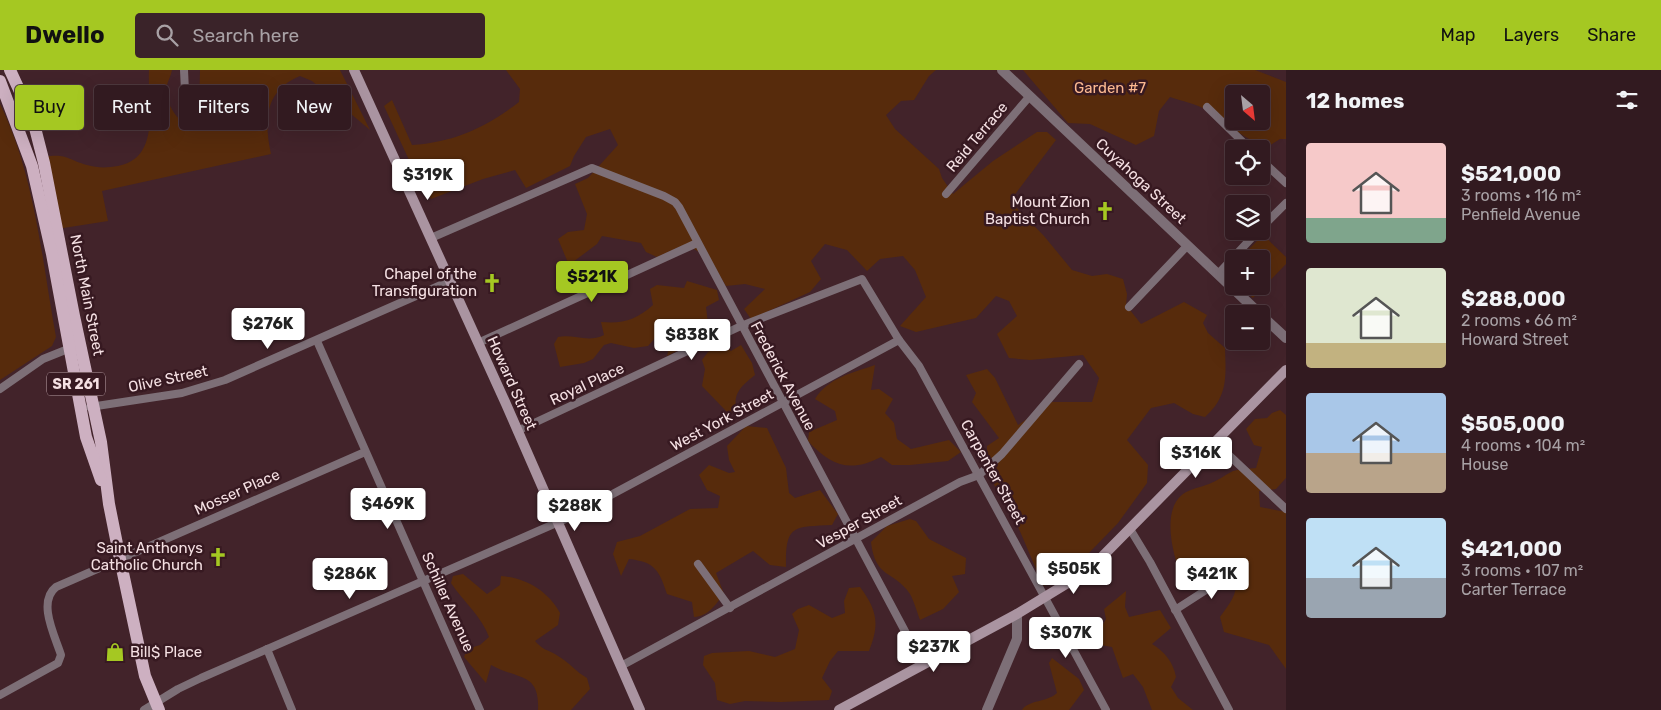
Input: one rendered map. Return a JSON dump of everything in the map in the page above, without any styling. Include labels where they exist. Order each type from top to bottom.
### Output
[{"type":"main road","name":"SR 261","points":[[10,70],[33,120],[48,212]]},
{"type":"main road","name":"Howard Street","points":[[354,70],[478,343],[640,710]]},
{"type":"main road","name":"SR 261","points":[[0,81],[48,212]]},
{"type":"main road","name":"North Main Street","points":[[48,212],[87,407],[102,442],[109,504],[145,676],[157,706]]},
{"type":"main road","points":[[839,710],[1017,614],[1088,570],[1286,370]]},
{"type":"street","points":[[184,70],[185,85]]},
{"type":"street","name":"Cuyahoga Street","points":[[1002,70],[1252,305]]},
{"type":"street","name":"Reid Terrace","points":[[946,194],[1029,97]]},
{"type":"street","points":[[1207,107],[1241,140]]},
{"type":"street","name":"Frederick Avenue","points":[[431,238],[592,168],[675,202],[923,665]]},
{"type":"street","points":[[1270,168],[1286,183]]},
{"type":"street","points":[[1270,219],[1286,203]]},
{"type":"street","points":[[1219,273],[1250,240]]},
{"type":"street","points":[[478,343],[697,243]]},
{"type":"street","points":[[1129,306],[1187,246]]},
{"type":"street","name":"Royal Place","points":[[517,432],[741,326],[862,279]]},
{"type":"street","name":"Carpenter Street","points":[[862,279],[899,340],[919,366],[1106,710]]},
{"type":"street","name":"Olive Street","points":[[87,407],[149,399],[201,388],[249,371],[450,282]]},
{"type":"street","name":"Cuyahoga Street","points":[[1270,323],[1286,338]]},
{"type":"street","name":"West York Street","points":[[144,710],[157,706],[178,689],[584,510],[899,340]]},
{"type":"street","points":[[0,389],[43,359],[74,341]]},
{"type":"street","name":"Schiller Avenue","points":[[317,341],[480,710]]},
{"type":"street","name":"Vesper Street","points":[[621,666],[960,482],[979,475],[1002,454],[1079,364]]},
{"type":"street","points":[[1216,442],[1285,506]]},
{"type":"street","name":"Mosser Place","points":[[0,694],[58,663],[61,655],[47,605],[50,592],[56,587],[365,452]]},
{"type":"street","points":[[1130,529],[1150,562],[1229,710]]},
{"type":"street","points":[[698,564],[730,608]]},
{"type":"street","points":[[1175,610],[1237,570]]},
{"type":"street","points":[[987,710],[1017,639],[1017,614]]},
{"type":"street","points":[[267,649],[292,710]]},
{"type":"green space","points":[[149,70],[172,70],[167,85],[149,85]]},
{"type":"green space","points":[[200,70],[340,70],[348,85],[317,85],[300,76],[285,85],[278,85],[278,92],[269,108],[268,119],[268,85],[200,85]]},
{"type":"green space","points":[[506,70],[936,70],[929,76],[914,100],[901,101],[886,115],[895,129],[939,169],[942,178],[953,194],[993,161],[1037,132],[1047,132],[1056,140],[1010,201],[1044,236],[1072,270],[1092,276],[1107,274],[1123,279],[1127,294],[1126,305],[1141,324],[1184,302],[1207,315],[1203,323],[1208,333],[1225,348],[1226,368],[1222,394],[1213,409],[1205,417],[1193,414],[1174,403],[1151,408],[1127,440],[1148,465],[1147,483],[1118,523],[1088,554],[1044,586],[1012,514],[987,476],[987,446],[999,438],[972,402],[976,393],[966,375],[987,369],[995,378],[1018,425],[1052,402],[1092,402],[1099,378],[1083,355],[1030,360],[1009,358],[997,334],[1017,316],[1009,301],[996,296],[976,318],[916,332],[900,326],[926,297],[915,270],[903,256],[880,259],[867,271],[847,250],[825,244],[811,261],[821,279],[810,292],[751,319],[744,309],[765,289],[745,284],[726,286],[710,259],[686,244],[657,257],[646,252],[641,243],[602,236],[597,244],[569,265],[558,239],[568,232],[584,230],[587,214],[575,184],[588,178],[618,145],[610,129],[586,137],[570,166],[526,188],[515,170],[483,179],[431,199],[416,175],[384,106],[392,100],[412,145],[442,141],[481,126],[519,102],[520,89]]},
{"type":"green space","name":"Garden #7","points":[[1023,70],[1255,70],[1286,82],[1286,139],[1280,139],[1270,145],[1270,140],[1252,140],[1235,130],[1270,130],[1270,85],[1225,85],[1225,123],[1207,110],[1170,97],[1159,111],[1154,136],[1136,145],[1090,124],[1068,123]]},
{"type":"green space","points":[[351,92],[370,130],[351,114]]},
{"type":"green space","points":[[169,103],[179,118],[179,130],[268,130],[271,154],[102,191],[108,221],[57,229],[43,157],[62,156],[95,167],[118,166],[132,161],[141,152],[147,141],[149,130],[169,130]]},
{"type":"green space","points":[[0,104],[22,160],[29,189],[36,219],[56,337],[52,346],[0,380]]},
{"type":"green space","points":[[1258,240],[1268,240],[1286,257],[1286,264],[1270,280],[1270,250],[1248,250]]},
{"type":"green space","points":[[687,281],[717,290],[719,300],[706,307],[709,332],[667,356],[672,336],[664,328],[648,346],[634,348],[611,343],[604,345],[593,359],[584,363],[560,367],[554,344],[558,337],[592,338],[604,335],[601,322],[629,320],[653,305],[650,289],[657,285],[684,288]]},
{"type":"green space","points":[[723,345],[731,351],[741,345],[752,363],[755,375],[745,383],[736,396],[738,414],[727,412],[702,386],[705,369],[702,360],[708,352]]},
{"type":"green space","points":[[875,365],[871,390],[879,389],[893,399],[885,413],[894,423],[897,439],[911,449],[949,440],[961,452],[948,461],[892,465],[881,457],[860,465],[850,466],[833,461],[816,450],[808,441],[809,432],[837,420],[835,411],[815,399],[827,386],[841,377]]},
{"type":"green space","points":[[1280,410],[1286,415],[1286,478],[1276,489],[1259,491],[1260,507],[1286,512],[1286,669],[1269,645],[1224,632],[1220,617],[1235,592],[1234,564],[1216,562],[1185,585],[1177,564],[1170,525],[1176,502],[1183,494],[1212,483],[1233,471],[1256,468],[1262,447],[1254,445],[1246,429],[1255,419],[1267,418],[1272,413]]},
{"type":"green space","points":[[746,426],[767,428],[786,468],[789,493],[795,498],[820,490],[838,514],[832,525],[800,528],[790,535],[787,543],[786,567],[770,565],[753,551],[716,573],[724,594],[708,612],[694,617],[692,602],[667,594],[658,573],[650,565],[638,560],[629,559],[621,576],[613,554],[617,542],[640,536],[690,509],[718,508],[720,496],[707,490],[699,475],[709,465],[729,473],[735,472],[729,460],[727,446]]},
{"type":"green space","points":[[910,519],[916,521],[929,539],[966,558],[965,574],[952,576],[959,592],[943,609],[920,620],[910,594],[904,586],[886,573],[877,562],[873,554],[871,542],[887,526]]},
{"type":"green space","points":[[463,574],[487,594],[500,585],[501,576],[519,580],[543,592],[555,605],[560,613],[558,625],[535,641],[544,649],[562,658],[587,678],[590,689],[571,710],[538,710],[538,698],[531,683],[491,665],[486,683],[464,657],[467,649],[480,645],[489,637],[477,616],[451,583],[453,576]]},
{"type":"green space","points":[[860,587],[873,610],[875,633],[869,651],[838,651],[830,661],[822,678],[832,691],[829,700],[745,701],[730,704],[717,700],[715,683],[703,665],[704,656],[712,653],[749,651],[775,657],[795,649],[799,630],[792,614],[798,609],[809,605],[832,618],[845,613],[844,601],[849,588]]},
{"type":"green space","points":[[1126,591],[1125,607],[1129,617],[1160,610],[1171,628],[1152,644],[1161,650],[1171,662],[1176,677],[1171,687],[1178,698],[1193,710],[1152,710],[1143,687],[1133,674],[1123,678],[1112,647],[1101,645],[1100,630],[1106,619],[1104,609]]},
{"type":"green space","points":[[1052,658],[1079,679],[1084,690],[1069,710],[1022,710],[1029,704],[1049,698],[1057,693],[1049,663]]},
{"type":"place","name":"Mount Zion Baptist Church","points":[[1105,211]]},
{"type":"place","name":"Chapel of the Transfiguration","points":[[492,283]]},
{"type":"place","name":"Saint Anthonys Catholic Church","points":[[218,557]]},
{"type":"place","name":"Bill$ Place","points":[[115,652]]}]
